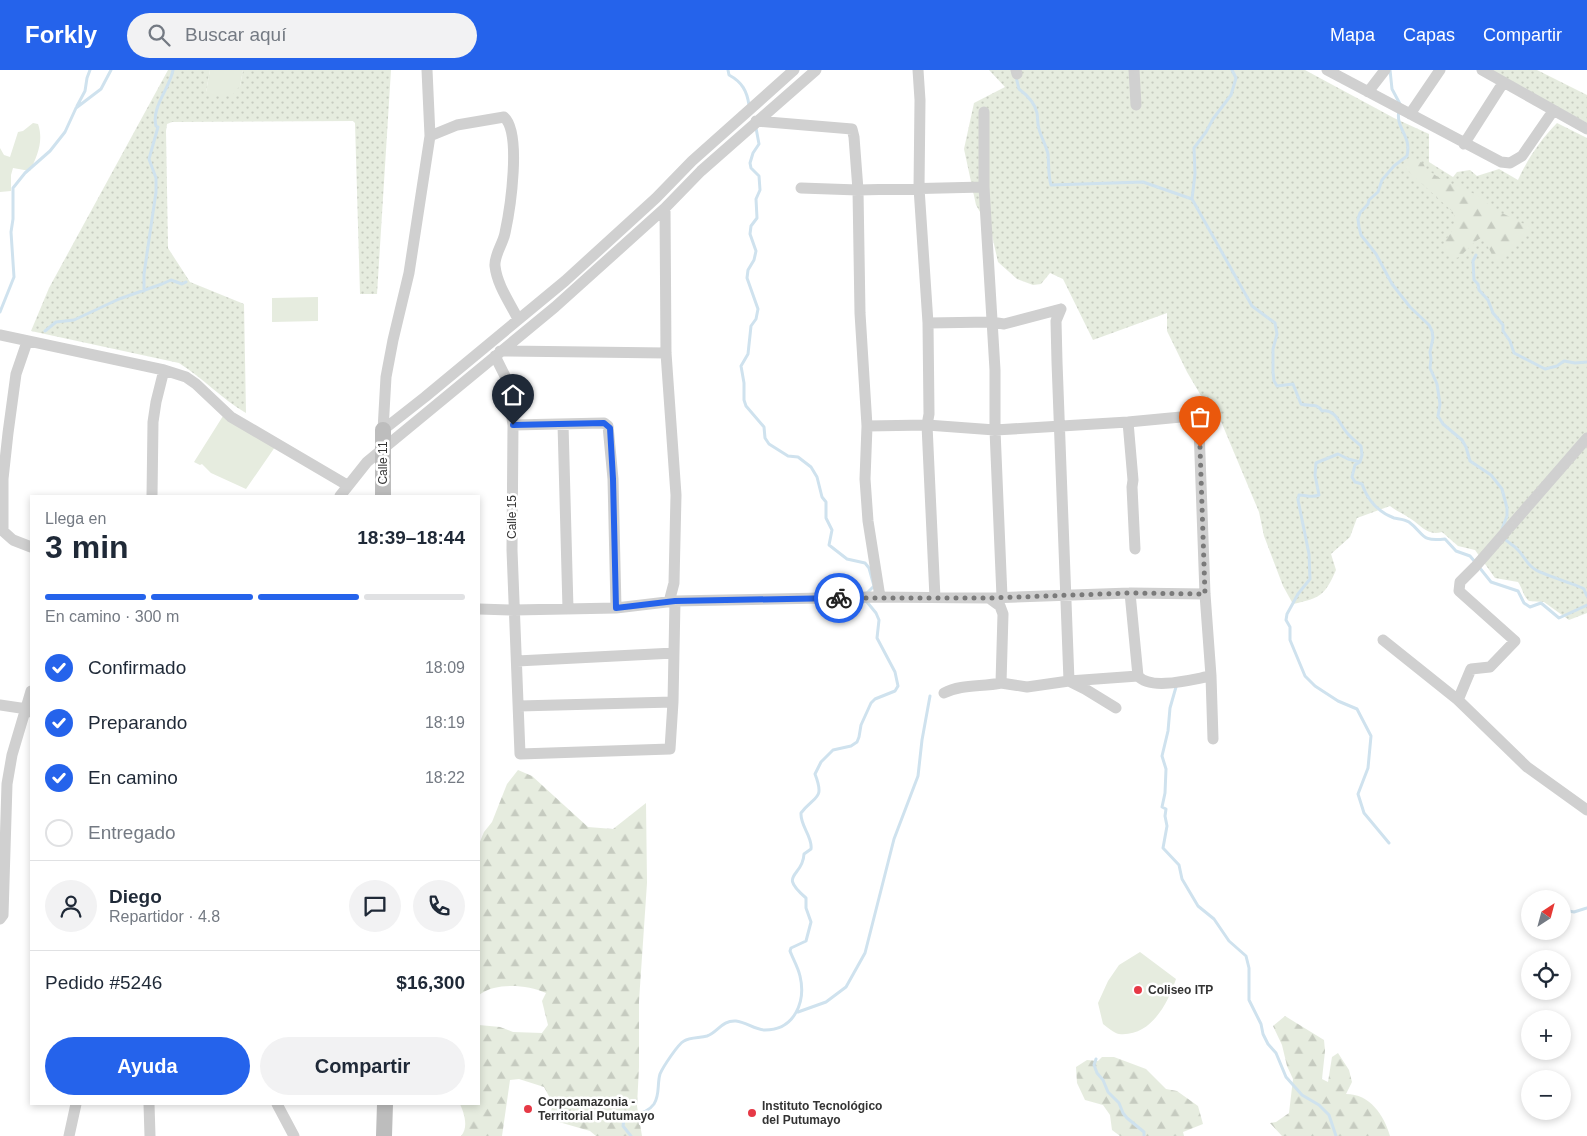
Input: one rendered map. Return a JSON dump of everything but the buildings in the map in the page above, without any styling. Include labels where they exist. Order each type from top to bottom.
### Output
[{"type":"street","points":[[383,430],[386,376],[392,340],[409,273],[430,136],[427,70]]},
{"type":"street","points":[[383,430],[426,397],[564,281],[656,198],[698,155],[794,70]]},
{"type":"street","points":[[341,495],[367,462],[555,307],[665,208],[701,170],[816,70]]},
{"type":"street","points":[[918,70],[920,100],[919,188],[928,323],[929,414],[927,425],[935,598]]},
{"type":"street","points":[[1134,70],[1136,104]]},
{"type":"street","points":[[1327,70],[1501,162],[1510,163],[1522,156],[1553,111]]},
{"type":"street","points":[[1368,92],[1385,70]]},
{"type":"street","points":[[1410,114],[1440,70]]},
{"type":"street","points":[[1482,70],[1587,129]]},
{"type":"street","points":[[1464,144],[1503,83]]},
{"type":"street","points":[[984,112],[984,187],[995,370],[995,430],[1002,597]]},
{"type":"street","points":[[430,136],[458,125],[504,117],[509,122],[514,139],[513,172],[505,234],[495,266],[500,285],[518,319]]},
{"type":"street","points":[[756,121],[852,129],[854,137],[858,190],[860,312],[867,426],[865,479],[870,597]]},
{"type":"street","points":[[801,188],[858,190],[984,187]]},
{"type":"street","points":[[519,706],[673,702],[672,601],[676,494],[666,353],[665,208]]},
{"type":"street","points":[[928,323],[991,322],[1004,324],[1061,308],[1056,321],[1069,681]]},
{"type":"street","points":[[0,335],[164,370],[186,377],[232,417],[348,485]]},
{"type":"street","points":[[24,341],[16,374],[1,482],[3,531],[13,540],[30,547]]},
{"type":"street","points":[[497,353],[666,353]]},
{"type":"street","name":"Calle 15","points":[[497,353],[506,378],[513,425],[514,610],[520,754],[670,749],[673,702]]},
{"type":"street","points":[[152,495],[153,422],[164,370]]},
{"type":"street","points":[[426,397],[431,409]]},
{"type":"street","points":[[867,426],[927,425],[995,430],[1181,417],[1193,421],[1199,428],[1213,739]]},
{"type":"street","points":[[1128,422],[1133,480],[1135,549]]},
{"type":"street","points":[[513,425],[604,423],[610,428],[616,608]]},
{"type":"street","points":[[563,424],[568,609]]},
{"type":"street","name":"Calle 11","points":[[383,430],[383,495]]},
{"type":"street","points":[[1458,700],[1471,669],[1490,667],[1515,640],[1459,591],[1460,582],[1475,568],[1587,438]]},
{"type":"street","points":[[480,609],[616,608],[672,601],[870,597],[990,598],[1130,593],[1205,594]]},
{"type":"street","points":[[1130,593],[1138,676],[1145,682],[1161,683],[1211,676]]},
{"type":"street","points":[[990,598],[1000,606],[1003,614],[1001,683]]},
{"type":"street","points":[[1383,640],[1458,700],[1527,767],[1587,810]]},
{"type":"street","points":[[517,661],[674,653]]},
{"type":"street","points":[[944,693],[962,687],[1001,683],[1027,687],[1069,681],[1138,676]]},
{"type":"street","points":[[1069,681],[1116,708]]},
{"type":"street","points":[[0,705],[29,710],[21,720],[7,784],[3,915],[0,919]]},
{"type":"street","points":[[69,1136],[76,1105]]},
{"type":"street","points":[[149,1105],[150,1136]]},
{"type":"street","points":[[278,1105],[294,1136]]},
{"type":"street","points":[[384,1136],[385,1105]]},
{"type":"green space","points":[[168,70],[210,70],[206,92],[240,86],[243,70],[391,70],[377,294],[360,294],[355,123],[353,121],[172,122],[167,124],[168,248],[190,282],[244,304],[246,413],[179,363],[31,331],[49,288]]},
{"type":"green space","points":[[210,70],[243,70],[240,86],[233,94],[217,96],[206,92]]},
{"type":"green space","points":[[989,70],[1305,70],[1394,118],[1429,134],[1429,162],[1453,177],[1457,172],[1470,170],[1477,176],[1499,169],[1518,180],[1535,150],[1557,123],[1587,138],[1587,613],[1569,620],[1544,602],[1529,601],[1518,582],[1495,578],[1475,550],[1458,546],[1442,532],[1432,533],[1425,530],[1390,506],[1357,518],[1350,537],[1331,554],[1336,570],[1329,585],[1316,597],[1293,604],[1283,586],[1264,536],[1259,512],[1220,419],[1200,394],[1167,331],[1167,313],[1093,340],[1063,279],[1050,273],[1041,284],[1033,285],[1017,279],[998,262],[991,231],[976,205],[964,149],[974,103],[1005,87]]},
{"type":"green space","points":[[1488,70],[1537,70],[1587,95],[1587,123]]},
{"type":"green space","points":[[33,123],[38,124],[40,142],[30,171],[13,168],[11,191],[0,192],[0,148],[4,155],[10,157],[18,132],[23,131]]},
{"type":"green space","points":[[1411,158],[1423,163],[1426,169],[1447,183],[1459,186],[1480,197],[1492,208],[1532,228],[1497,264],[1485,241],[1481,238],[1457,258],[1444,251],[1445,241],[1457,224],[1453,212],[1408,171],[1404,165]]},
{"type":"green space","points":[[318,297],[318,321],[272,322],[272,298]]},
{"type":"green space","points":[[223,416],[275,447],[246,489],[211,473],[202,464],[194,462]]},
{"type":"green space","points":[[518,770],[532,776],[588,827],[613,829],[646,803],[647,883],[639,1001],[637,1106],[642,1136],[596,1136],[590,1131],[552,1120],[552,1102],[544,1087],[519,1079],[510,1080],[502,1136],[461,1136],[465,1124],[460,1105],[480,1105],[480,1025],[500,1027],[513,1032],[542,1033],[548,1025],[542,1001],[546,993],[527,987],[506,986],[490,989],[480,994],[480,842],[484,832],[492,822],[507,784]]},
{"type":"green space","name":"Coliseo ITP","points":[[1140,952],[1176,979],[1163,1008],[1149,1024],[1140,1030],[1119,1034],[1103,1024],[1098,1003],[1108,981],[1119,965]]},
{"type":"green space","points":[[1285,1016],[1324,1040],[1325,1051],[1322,1079],[1328,1082],[1332,1057],[1338,1053],[1349,1070],[1352,1082],[1346,1094],[1362,1098],[1375,1107],[1380,1113],[1390,1136],[1282,1136],[1270,1123],[1276,1122],[1289,1113],[1293,1079],[1287,1066],[1282,1045],[1273,1026]]},
{"type":"green space","points":[[1102,1057],[1114,1057],[1146,1069],[1166,1089],[1177,1091],[1198,1106],[1203,1124],[1183,1132],[1184,1136],[1120,1136],[1112,1130],[1110,1115],[1103,1105],[1085,1100],[1077,1083],[1076,1067],[1087,1060],[1098,1061]]},
{"type":"waterway","points":[[77,106],[85,91],[90,70]]},
{"type":"waterway","points":[[0,312],[14,277],[11,232],[13,188],[25,173],[50,151],[65,132],[76,108],[101,89],[111,70]]},
{"type":"waterway","points":[[144,291],[144,274],[156,192],[156,178],[149,159],[158,127],[156,126],[155,119],[156,112],[173,70]]},
{"type":"waterway","points":[[728,70],[729,75],[743,87],[749,105]]},
{"type":"waterway","points":[[1232,70],[1236,78],[1231,95],[1194,148],[1195,174],[1192,199],[1252,306],[1275,323],[1277,334],[1273,349],[1274,381],[1277,386],[1293,384],[1301,404],[1315,406],[1322,411],[1331,412],[1345,431],[1361,446],[1362,455],[1360,462],[1355,465],[1352,477],[1355,482],[1362,484],[1370,500],[1378,509],[1394,518],[1409,522],[1427,538],[1445,539],[1456,551],[1470,556],[1475,562]]},
{"type":"waterway","points":[[1390,70],[1392,89],[1400,104]]},
{"type":"waterway","points":[[1016,77],[1019,89],[1030,99],[1036,109],[1038,127],[1048,154],[1051,185],[1143,182],[1192,199]]},
{"type":"waterway","points":[[1399,110],[1399,122],[1406,137],[1407,156],[1394,166],[1382,180],[1378,192],[1369,200],[1360,213],[1358,219],[1359,227],[1361,235],[1376,254],[1392,284],[1410,307],[1429,325],[1432,331],[1430,368],[1437,384],[1440,404],[1438,416],[1443,424],[1462,440],[1470,461],[1491,475],[1502,489],[1507,508],[1507,516],[1502,529]]},
{"type":"waterway","points":[[756,128],[759,144],[753,153],[750,163],[751,168],[759,176],[760,190],[756,199],[757,218],[751,226],[750,234],[756,251],[754,260],[748,270],[747,278],[758,309],[756,319],[751,326],[748,354],[741,366],[744,400],[746,406],[764,427],[765,438],[769,444],[788,456],[798,457],[811,467],[817,477],[822,497],[826,502],[826,518],[832,530],[829,545],[847,559],[865,563],[869,568],[874,586],[867,593]]},
{"type":"waterway","points":[[1476,255],[1473,261],[1474,280],[1478,284],[1479,290],[1488,300],[1493,313],[1503,325],[1503,331],[1510,341],[1514,353],[1545,369],[1557,366],[1564,361],[1575,363],[1587,362]]},
{"type":"waterway","points":[[45,331],[56,322],[74,320],[119,299],[171,280],[182,284],[186,282]]},
{"type":"waterway","points":[[1360,462],[1338,454],[1316,463],[1315,475],[1319,495],[1299,495],[1298,500],[1309,554],[1310,579],[1298,594],[1287,614],[1286,620],[1290,627],[1290,640],[1305,676],[1315,686],[1338,701],[1357,709],[1371,736],[1368,768],[1358,794],[1364,813],[1389,843]]},
{"type":"waterway","points":[[1503,537],[1516,548],[1533,568],[1546,575],[1584,589],[1587,596]]},
{"type":"waterway","points":[[1479,567],[1491,582],[1518,591],[1524,603],[1530,607],[1541,603],[1559,618],[1587,605]]},
{"type":"waterway","points":[[631,1136],[623,1126],[624,1119],[644,1112],[654,1104],[657,1097],[660,1074],[681,1043],[689,1039],[707,1036],[731,1021],[740,1022],[761,1030],[775,1029],[791,1020],[796,1012],[801,995],[801,985],[799,973],[790,951],[791,948],[806,941],[811,922],[806,908],[806,898],[793,884],[792,879],[803,862],[804,854],[811,849],[801,813],[819,793],[815,774],[821,762],[833,750],[851,746],[857,742],[861,725],[871,703],[875,699],[895,691],[898,686],[895,672],[877,638],[879,620],[867,599]]},
{"type":"waterway","points":[[1176,687],[1170,708],[1168,731],[1162,756],[1166,769],[1165,793],[1162,807],[1166,809],[1167,826],[1163,848],[1179,865],[1182,879],[1198,906],[1214,919],[1229,941],[1246,956],[1249,968],[1249,1000],[1261,1024],[1263,1034],[1268,1044],[1276,1053],[1286,1077],[1302,1095],[1319,1105],[1329,1115],[1336,1136]]},
{"type":"waterway","points":[[798,1012],[826,1002],[846,987],[865,953],[894,839],[918,776],[930,696]]},
{"type":"waterway","points":[[1571,911],[1587,908]]},
{"type":"waterway","points":[[1096,1059],[1094,1065],[1108,1092],[1119,1103],[1127,1118],[1144,1132],[1144,1136]]},
{"type":"way so far","points":[[839,598],[990,598],[1130,593],[1205,594],[1200,447]]},
{"type":"place","name":"Coliseo ITP","points":[[1138,990]]},
{"type":"place","name":"Corpoamazonia - Territorial Putumayo","points":[[528,1109]]},
{"type":"place","name":"Instituto Tecnológico del Putumayo","points":[[752,1113]]},
{"type":"route","points":[[513,425],[604,423],[610,428],[616,608],[675,601],[839,598]]}]
